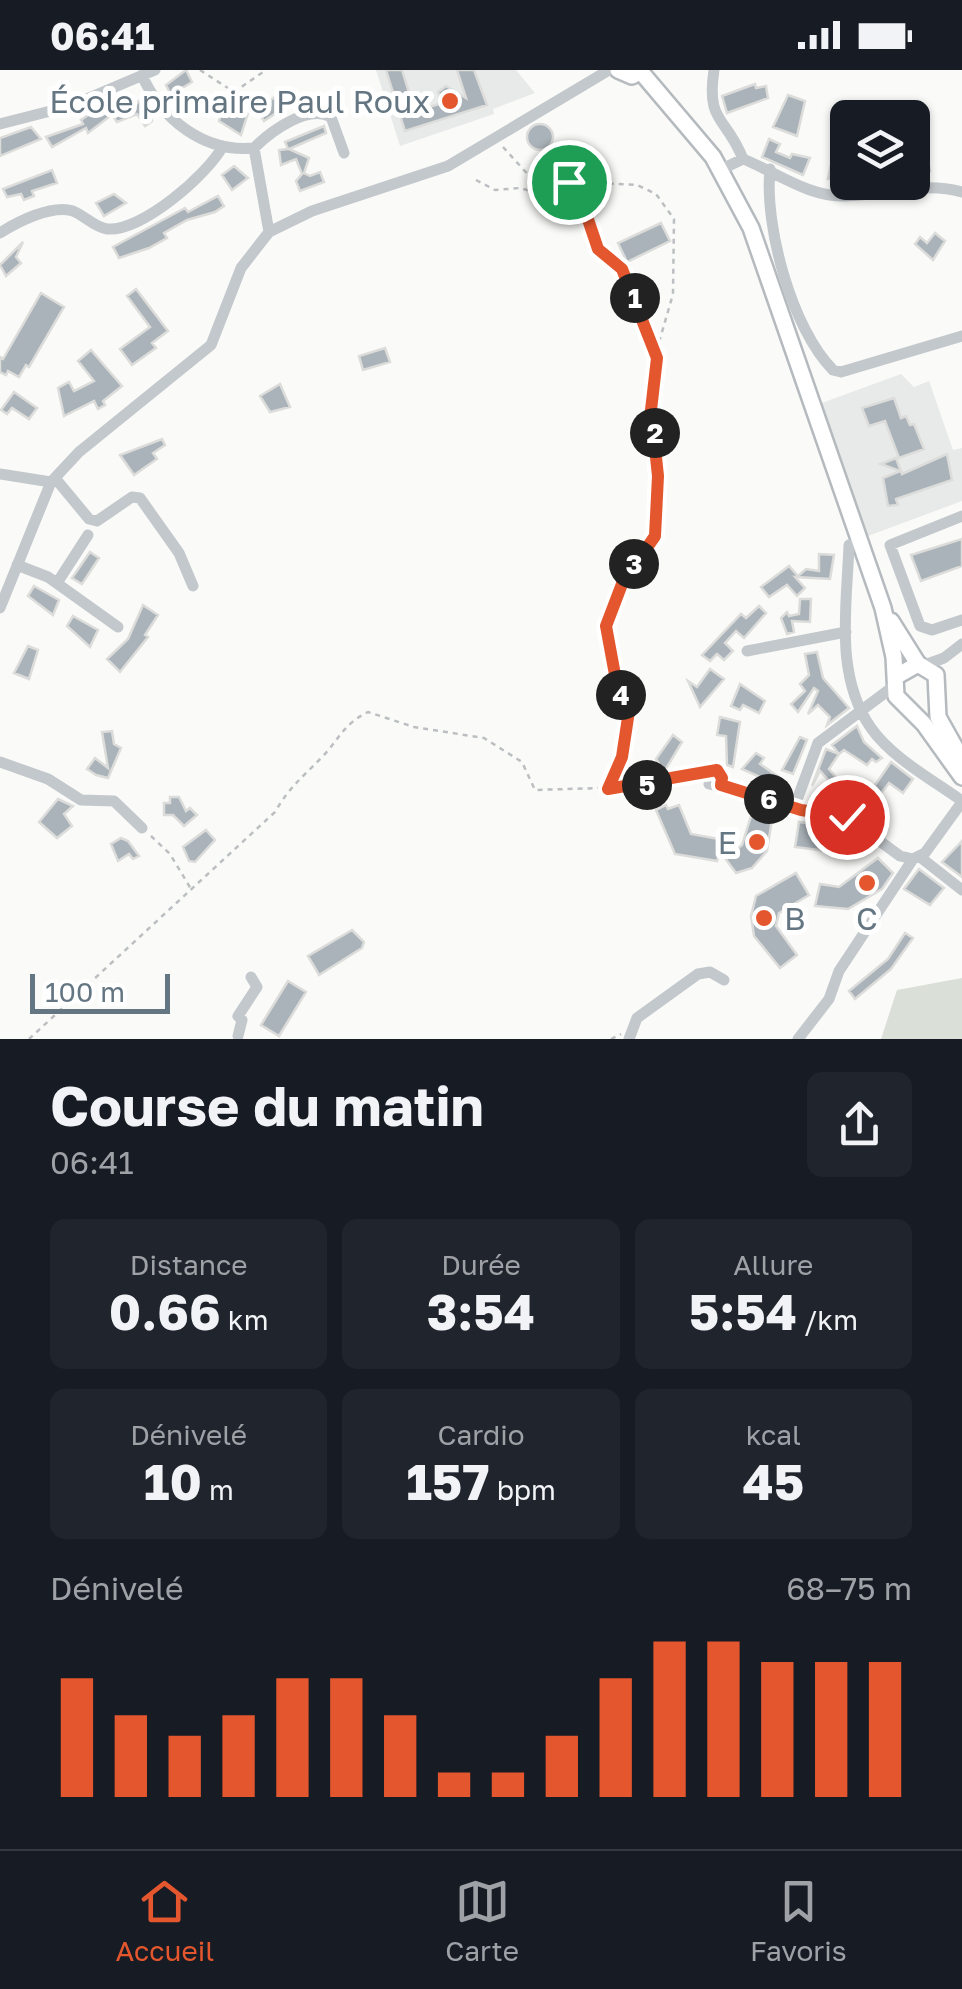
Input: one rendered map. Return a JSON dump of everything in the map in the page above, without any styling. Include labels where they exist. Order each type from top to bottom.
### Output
[{"type":"main road","points":[[618,70],[627,75],[642,71],[679,112],[722,169],[751,228],[883,608],[895,681],[905,706],[958,762]]},
{"type":"main road","points":[[883,608],[920,665],[932,670],[941,727],[962,776]]},
{"type":"main road","points":[[895,681],[920,665]]},
{"type":"main road","points":[[905,706],[925,708],[937,691]]},
{"type":"street","points":[[0,124],[70,106],[155,70]]},
{"type":"street","points":[[0,608],[53,480],[78,452],[212,345],[241,268],[269,232],[312,211],[448,166],[609,70]]},
{"type":"street","points":[[714,70],[710,99],[714,115],[736,142],[743,159]]},
{"type":"street","points":[[142,75],[181,128],[223,146],[254,148],[264,138],[321,111],[331,116],[344,154]]},
{"type":"street","points":[[0,233],[58,210],[71,210],[98,226],[118,228],[199,180],[223,146]]},
{"type":"street","points":[[254,148],[269,232]]},
{"type":"street","points":[[722,169],[743,159],[820,194],[844,196],[937,185],[962,192]]},
{"type":"street","points":[[770,169],[772,232],[802,321],[834,370],[841,372],[918,352],[962,336]]},
{"type":"street","points":[[0,474],[53,480],[90,519],[97,521],[132,498],[140,498],[179,554],[192,586]]},
{"type":"street","points":[[962,516],[890,544],[920,626],[932,630],[962,620]]},
{"type":"street","points":[[57,583],[88,535]]},
{"type":"street","points":[[798,1039],[828,999],[839,971],[917,858],[962,802],[886,744],[862,711],[846,660],[849,545]]},
{"type":"street","points":[[17,565],[57,583],[118,627]]},
{"type":"street","points":[[747,651],[846,632]]},
{"type":"street","points":[[920,665],[944,658],[962,644]]},
{"type":"street","points":[[937,691],[944,658]]},
{"type":"street","points":[[794,808],[818,743],[895,681]]},
{"type":"street","points":[[862,711],[905,706]]},
{"type":"street","points":[[0,762],[48,779],[81,800],[114,801],[142,828]]},
{"type":"street","points":[[645,786],[710,770],[721,772],[715,784],[794,808],[847,817],[900,856],[917,858],[962,890]]},
{"type":"street","points":[[629,1039],[637,1018],[698,974],[710,972],[724,980]]},
{"type":"street","points":[[242,1020],[238,1016],[257,988],[252,977]]},
{"type":"street","points":[[237,1038],[242,1020],[255,1004]]},
{"type":"path","points":[[200,70],[234,92],[266,70]]},
{"type":"path","points":[[496,138],[532,180],[636,185],[656,194],[674,220],[673,294],[657,358],[651,410],[658,476],[655,536],[622,584],[606,626],[618,691],[629,711],[622,757],[608,789]]},
{"type":"path","points":[[476,180],[495,190],[520,188],[544,195],[569,182]]},
{"type":"path","points":[[576,184],[598,249],[622,269],[657,358]]},
{"type":"path","points":[[29,1039],[98,970],[136,945],[274,812],[294,780],[326,754],[336,734],[368,712],[414,728],[484,738],[522,762],[536,790],[645,786]]},
{"type":"path","points":[[142,828],[164,846],[192,890]]},
{"type":"shaded area","name":"École primaire Paul Roux","points":[[376,70],[516,70],[535,93],[493,109],[494,114],[400,146]]},
{"type":"shaded area","points":[[901,374],[914,387],[929,381],[953,450],[962,448],[962,501],[868,536],[819,404]]},
{"type":"shaded area","points":[[962,978],[962,1039],[881,1039],[897,990]]},
{"type":"building","points":[[186,70],[192,82],[171,95],[166,85]]},
{"type":"building","points":[[386,70],[402,70],[415,112],[442,103],[438,92],[446,86],[466,98],[457,70],[474,70],[487,105],[405,131]]},
{"type":"building","points":[[755,84],[756,88],[766,86],[768,98],[727,113],[722,96]]},
{"type":"building","points":[[131,94],[137,103],[141,99],[152,121],[145,126],[137,114],[117,122],[108,109]]},
{"type":"building","points":[[788,95],[805,101],[797,136],[773,127]]},
{"type":"building","points":[[276,96],[284,108],[264,121],[257,110]]},
{"type":"building","points":[[102,105],[109,117],[88,133],[86,128],[52,147],[46,137],[83,124],[81,120]]},
{"type":"building","points":[[223,108],[241,116],[242,111],[248,113],[241,135],[219,121]]},
{"type":"building","points":[[540,124],[549,128],[553,137],[549,146],[540,150],[531,146],[527,137],[531,128]]},
{"type":"building","points":[[324,126],[326,133],[289,149],[309,158],[304,173],[310,176],[320,172],[324,182],[300,191],[296,181],[302,174],[296,159],[281,165],[279,150],[288,149],[285,142]]},
{"type":"building","points":[[31,127],[41,139],[0,156],[0,138]]},
{"type":"building","points":[[769,139],[780,144],[776,152],[790,158],[792,154],[810,158],[803,175],[762,157]]},
{"type":"building","points":[[234,166],[248,178],[232,190],[222,175]]},
{"type":"building","points":[[52,170],[57,183],[32,191],[34,196],[24,200],[21,194],[7,197],[3,189]]},
{"type":"building","points":[[114,194],[126,203],[104,216],[96,203]]},
{"type":"building","points":[[218,196],[224,206],[215,212],[187,220],[164,233],[167,238],[119,258],[113,247],[185,208],[188,212]]},
{"type":"building","points":[[661,223],[670,241],[627,262],[618,243]]},
{"type":"building","points":[[935,233],[945,241],[933,260],[915,244],[920,237],[927,243]]},
{"type":"building","points":[[23,242],[16,257],[21,263],[6,276],[0,265]]},
{"type":"building","points":[[136,289],[168,331],[152,343],[156,348],[132,365],[120,349],[150,327],[127,296]]},
{"type":"building","points":[[41,293],[64,307],[29,367],[26,365],[19,377],[8,371],[6,375],[0,372],[0,357],[3,359]]},
{"type":"building","points":[[385,348],[390,362],[363,370],[359,356]]},
{"type":"building","points":[[91,350],[122,386],[98,409],[94,401],[64,416],[58,388],[69,382],[74,391],[94,381],[78,361]]},
{"type":"building","points":[[280,384],[290,407],[270,412],[260,396]]},
{"type":"building","points":[[14,392],[37,408],[29,419],[12,408],[7,414],[1,410]]},
{"type":"building","points":[[894,398],[901,418],[906,416],[910,425],[914,424],[924,449],[899,458],[885,421],[869,426],[862,408]]},
{"type":"building","points":[[162,439],[165,445],[153,453],[157,459],[134,475],[120,455]]},
{"type":"building","points":[[947,454],[952,480],[896,499],[898,505],[888,506],[883,478],[900,471],[881,464],[896,458],[902,474]]},
{"type":"building","points":[[962,539],[962,566],[921,581],[911,555]]},
{"type":"building","points":[[90,552],[99,558],[82,584],[72,578]]},
{"type":"building","points":[[819,554],[834,555],[830,579],[795,577],[805,588],[797,596],[787,585],[769,597],[761,587],[789,566],[798,576],[806,569],[819,571]]},
{"type":"building","points":[[34,586],[59,600],[53,615],[28,596]]},
{"type":"building","points":[[800,599],[811,599],[810,622],[792,621],[794,632],[787,634],[781,618],[787,612],[789,616],[799,614]]},
{"type":"building","points":[[143,605],[158,615],[145,635],[148,637],[120,672],[107,659],[128,639]]},
{"type":"building","points":[[759,606],[766,613],[744,638],[736,631],[725,643],[733,651],[724,660],[717,654],[710,661],[702,655],[741,614],[746,618]]},
{"type":"building","points":[[73,616],[98,630],[90,647],[67,626]]},
{"type":"building","points":[[28,646],[38,650],[29,679],[14,673]]},
{"type":"building","points":[[817,652],[823,678],[849,708],[827,725],[830,717],[818,705],[808,714],[818,691],[814,688],[798,712],[791,704],[805,691],[800,684],[809,675],[805,654]]},
{"type":"building","points":[[710,669],[724,679],[700,707],[688,681],[697,687]]},
{"type":"building","points":[[740,684],[765,701],[759,713],[743,705],[740,710],[731,706]]},
{"type":"building","points":[[720,717],[740,722],[733,767],[727,765],[726,736],[717,735]]},
{"type":"building","points":[[857,726],[864,742],[882,758],[876,762],[872,759],[867,765],[844,750],[839,754],[832,745]]},
{"type":"building","points":[[112,731],[114,744],[121,748],[108,778],[87,769],[95,758],[108,768],[102,732]]},
{"type":"building","points":[[673,735],[682,742],[664,772],[656,759]]},
{"type":"building","points":[[800,737],[807,740],[793,774],[782,770]]},
{"type":"building","points":[[826,749],[839,754],[829,769],[846,789],[841,794],[820,771],[812,786]]},
{"type":"building","points":[[756,753],[764,758],[760,764],[782,779],[778,785],[742,769]]},
{"type":"building","points":[[891,762],[913,779],[903,793],[889,783],[875,801],[869,799],[862,793],[875,785]]},
{"type":"building","points":[[170,797],[179,797],[186,811],[190,808],[197,815],[184,826],[173,815],[164,815],[164,803],[170,803]]},
{"type":"building","points":[[58,799],[73,806],[64,814],[72,826],[57,838],[39,822]]},
{"type":"building","points":[[666,805],[668,809],[679,805],[691,834],[724,840],[717,861],[675,854],[656,810]]},
{"type":"building","name":"E","points":[[752,813],[772,819],[767,851],[752,868],[736,873],[725,858],[742,845]]},
{"type":"building","points":[[799,822],[846,828],[843,853],[795,847]]},
{"type":"building","points":[[206,830],[215,840],[195,862],[189,861],[183,847]]},
{"type":"building","points":[[121,838],[139,856],[133,859],[129,854],[118,861],[111,844]]},
{"type":"building","points":[[962,841],[962,877],[942,862]]},
{"type":"building","name":"C","points":[[878,858],[893,873],[882,889],[848,909],[815,906],[820,884],[839,887]]},
{"type":"building","points":[[919,869],[944,888],[930,905],[904,889]]},
{"type":"building","name":"B","points":[[796,873],[809,895],[779,913],[776,926],[797,955],[780,968],[754,936],[751,916],[756,896]]},
{"type":"building","points":[[352,930],[364,942],[362,948],[319,975],[308,956]]},
{"type":"building","points":[[905,933],[913,938],[891,969],[855,999],[849,991],[888,959]]},
{"type":"building","points":[[288,981],[306,992],[279,1036],[261,1025]]},
{"type":"place","name":"École primaire Paul Roux","points":[[450,101]]},
{"type":"place","name":"E","points":[[757,842]]},
{"type":"place","name":"C","points":[[867,883]]},
{"type":"place","name":"B","points":[[764,918]]},
{"type":"route","points":[[569,182],[576,184],[598,249],[622,269],[657,358],[651,410],[658,476],[655,536],[622,584],[606,626],[618,691],[629,711],[622,757],[608,789],[645,786],[717,770],[721,772],[721,785],[801,810],[847,817]]}]
